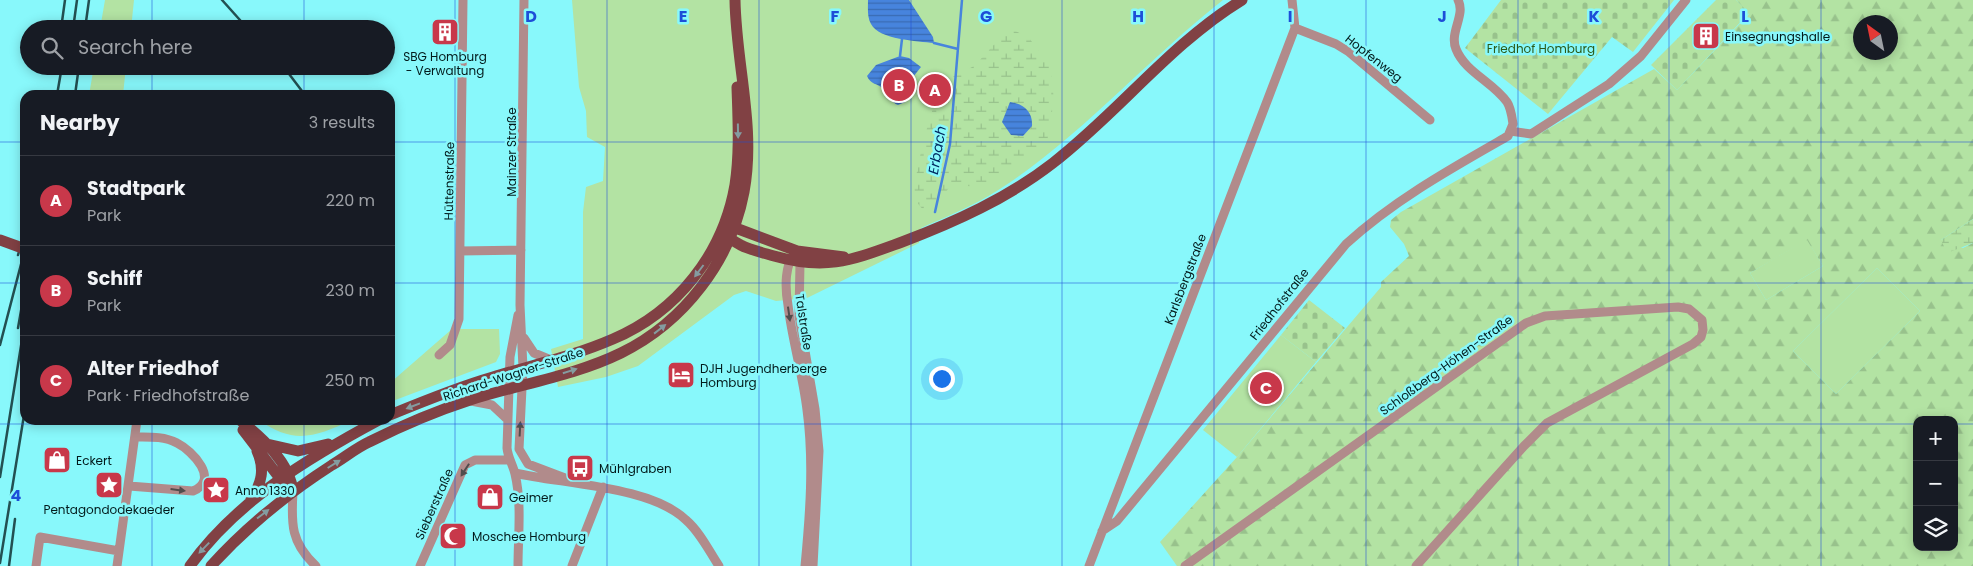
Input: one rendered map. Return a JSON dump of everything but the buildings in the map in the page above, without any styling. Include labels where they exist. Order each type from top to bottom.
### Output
[{"type":"main road","name":"Richard-Wagner-Straße","points":[[395,413],[509,372],[613,339],[639,326],[656,314],[673,300],[701,269],[728,228],[735,185],[738,159],[735,0]]},
{"type":"main road","points":[[857,256],[832,257],[797,251],[728,228],[729,239],[767,254],[794,261],[836,263],[857,256],[920,235],[942,226],[1007,193],[1053,163],[1173,52],[1242,0]]},
{"type":"main road","name":"Richard-Wagner-Straße","points":[[212,566],[257,519],[293,492],[367,443],[469,400],[508,390],[619,354],[653,334],[692,299],[716,266],[729,239]]},
{"type":"main road","points":[[0,240],[20,247]]},
{"type":"main road","points":[[241,425],[260,459],[262,474],[258,489],[244,509]]},
{"type":"main road","points":[[244,425],[267,444],[293,492]]},
{"type":"main road","points":[[190,566],[198,555],[244,509],[285,476],[343,439],[370,425]]},
{"type":"main road","points":[[248,437],[285,476]]},
{"type":"main road","points":[[267,444],[298,451],[343,439]]},
{"type":"street","name":"Hüttenstraße","points":[[438,354],[450,345],[459,319],[463,0]]},
{"type":"street","name":"Mainzer Straße","points":[[518,507],[528,464],[519,449],[523,385],[520,305],[524,0]]},
{"type":"street","name":"Karlsbergstraße","points":[[1089,566],[1295,28],[1292,0]]},
{"type":"street","points":[[1458,0],[1461,6],[1454,40],[1461,59],[1508,102],[1513,124],[1510,131],[1531,134],[1608,84],[1641,56],[1686,0]]},
{"type":"street","name":"Hopfenweg","points":[[1295,28],[1336,44],[1349,52],[1430,120]]},
{"type":"street","name":"Friedhofstraße","points":[[1102,531],[1117,521],[1346,244],[1384,213],[1435,178],[1508,136],[1510,131]]},
{"type":"street","points":[[460,251],[521,250]]},
{"type":"street","points":[[794,261],[797,251]]},
{"type":"street","name":"Talstraße","points":[[794,261],[787,299],[808,410],[811,452],[810,516],[805,566]]},
{"type":"street","name":"Talstraße","points":[[794,261],[799,316],[815,409],[819,451],[813,566]]},
{"type":"street","name":"Mainzer Straße","points":[[518,566],[518,507],[515,473],[508,460],[507,419],[509,372],[520,305]]},
{"type":"street","name":"Schloßberg-Höhen-Straße","points":[[1185,566],[1526,323],[1545,316],[1665,308],[1689,309],[1697,314],[1702,320],[1703,330],[1700,338],[1693,344],[1547,423],[1416,566]]},
{"type":"street","name":"Mainzer Straße","points":[[522,332],[526,344],[534,353],[551,360]]},
{"type":"street","points":[[469,400],[492,405],[507,419]]},
{"type":"street","points":[[117,566],[136,425]]},
{"type":"street","points":[[129,486],[193,491],[201,487],[205,480],[205,472],[200,462],[178,443],[159,437],[135,437]]},
{"type":"street","name":"Sieberstraße","points":[[420,566],[466,465],[475,460],[508,460]]},
{"type":"street","points":[[574,481],[528,464],[519,467],[515,473],[603,487],[663,505],[676,512],[694,528],[719,566]]},
{"type":"street","points":[[572,566],[603,487]]},
{"type":"street","points":[[293,492],[292,508],[296,539],[304,555],[316,566]]},
{"type":"street","points":[[36,566],[40,537],[119,551]]},
{"type":"green space","points":[[105,0],[134,0],[132,20],[102,20]]},
{"type":"green space","points":[[572,0],[1223,0],[1038,162],[988,196],[921,228],[919,243],[807,298],[776,301],[746,291],[734,295],[638,366],[606,377],[558,387],[551,349],[583,339],[583,212],[586,187],[603,181],[605,147],[587,137],[586,111],[579,87]]},
{"type":"green space","name":"Friedhof Homburg","points":[[1501,0],[1674,0],[1633,52],[1612,37],[1548,114],[1465,48]]},
{"type":"green space","points":[[1716,0],[1736,0],[1749,13],[1677,90],[1651,65]]},
{"type":"green space","points":[[1736,0],[1973,0],[1973,219],[1941,240],[1963,248],[1973,243],[1973,566],[1177,566],[1160,542],[1237,457],[1381,287],[1381,282],[1409,256],[1404,244],[1390,227],[1391,220],[1401,212],[1654,69],[1677,90],[1749,14]],"holes":[[[1807,240],[1823,266],[1766,300],[1750,273]],[[1877,268],[1920,311],[1836,394],[1793,351]]]},
{"type":"green space","points":[[1008,27],[1029,38],[1050,66],[1054,100],[1047,142],[1040,150],[994,184],[982,187],[967,186],[948,189],[937,204],[924,210],[916,199],[915,185],[925,138],[940,92],[947,81],[977,63]]},
{"type":"green space","points":[[92,75],[125,75],[124,90],[90,90]]},
{"type":"green space","points":[[1973,219],[1973,243],[1947,253],[1941,240]]},
{"type":"green space","points":[[1807,239],[1823,266],[1766,300],[1750,273]]},
{"type":"green space","points":[[1877,268],[1920,311],[1836,394],[1793,351]]},
{"type":"green space","points":[[1309,300],[1345,328],[1316,362],[1281,335]]},
{"type":"green space","points":[[452,329],[499,329],[500,354],[496,362],[395,400],[395,379]]},
{"type":"green space","points":[[1281,335],[1316,362],[1237,457],[1203,430]]},
{"type":"green space","points":[[267,425],[341,425],[327,431],[305,436],[283,433]]},
{"type":"water","points":[[868,0],[909,0],[933,37],[934,43],[890,37],[875,29],[869,18]]},
{"type":"water","points":[[900,56],[909,58],[921,67],[913,77],[905,102],[898,105],[884,89],[872,82],[867,76],[876,65]]},
{"type":"water","points":[[1010,102],[1023,107],[1031,117],[1032,126],[1023,136],[1011,135],[1002,122]]},
{"type":"waterway","name":"Erbach","points":[[935,212],[950,144],[962,0]]},
{"type":"waterway","points":[[900,56],[902,39]]},
{"type":"waterway","points":[[934,43],[958,49]]},
{"type":"railway","points":[[62,20],[65,0]]},
{"type":"railway","points":[[74,20],[77,0]]},
{"type":"railway","points":[[86,20],[89,0]]},
{"type":"railway","points":[[222,0],[240,20]]},
{"type":"railway","points":[[58,90],[60,75]]},
{"type":"railway","points":[[76,90],[78,75]]},
{"type":"railway","points":[[290,75],[301,90]]},
{"type":"railway","points":[[18,255],[20,248]]},
{"type":"railway","points":[[0,345],[20,268]]},
{"type":"railway","points":[[18,328],[20,317]]},
{"type":"railway","points":[[0,477],[20,352]]},
{"type":"railway","points":[[0,563],[22,425]]},
{"type":"railway","points":[[9,566],[15,519]]},
{"type":"place","name":"SBG Homburg - Verwaltung","points":[[445,32]]},
{"type":"place","name":"Einsegnungshalle","points":[[1706,36]]},
{"type":"place","name":"Schiff","points":[[899,85]]},
{"type":"place","name":"Stadtpark","points":[[935,90]]},
{"type":"place","name":"DJH Jugendherberge Homburg","points":[[681,375]]},
{"type":"place","name":"Alter Friedhof","points":[[1266,388]]},
{"type":"place","name":"Eckert","points":[[57,460]]},
{"type":"place","name":"Mühlgraben","points":[[580,468]]},
{"type":"place","name":"Pentagondodekaeder","points":[[109,485]]},
{"type":"place","name":"Anno 1330","points":[[216,490]]},
{"type":"place","name":"Geimer","points":[[490,497]]},
{"type":"place","name":"Moschee Homburg","points":[[453,536]]}]
